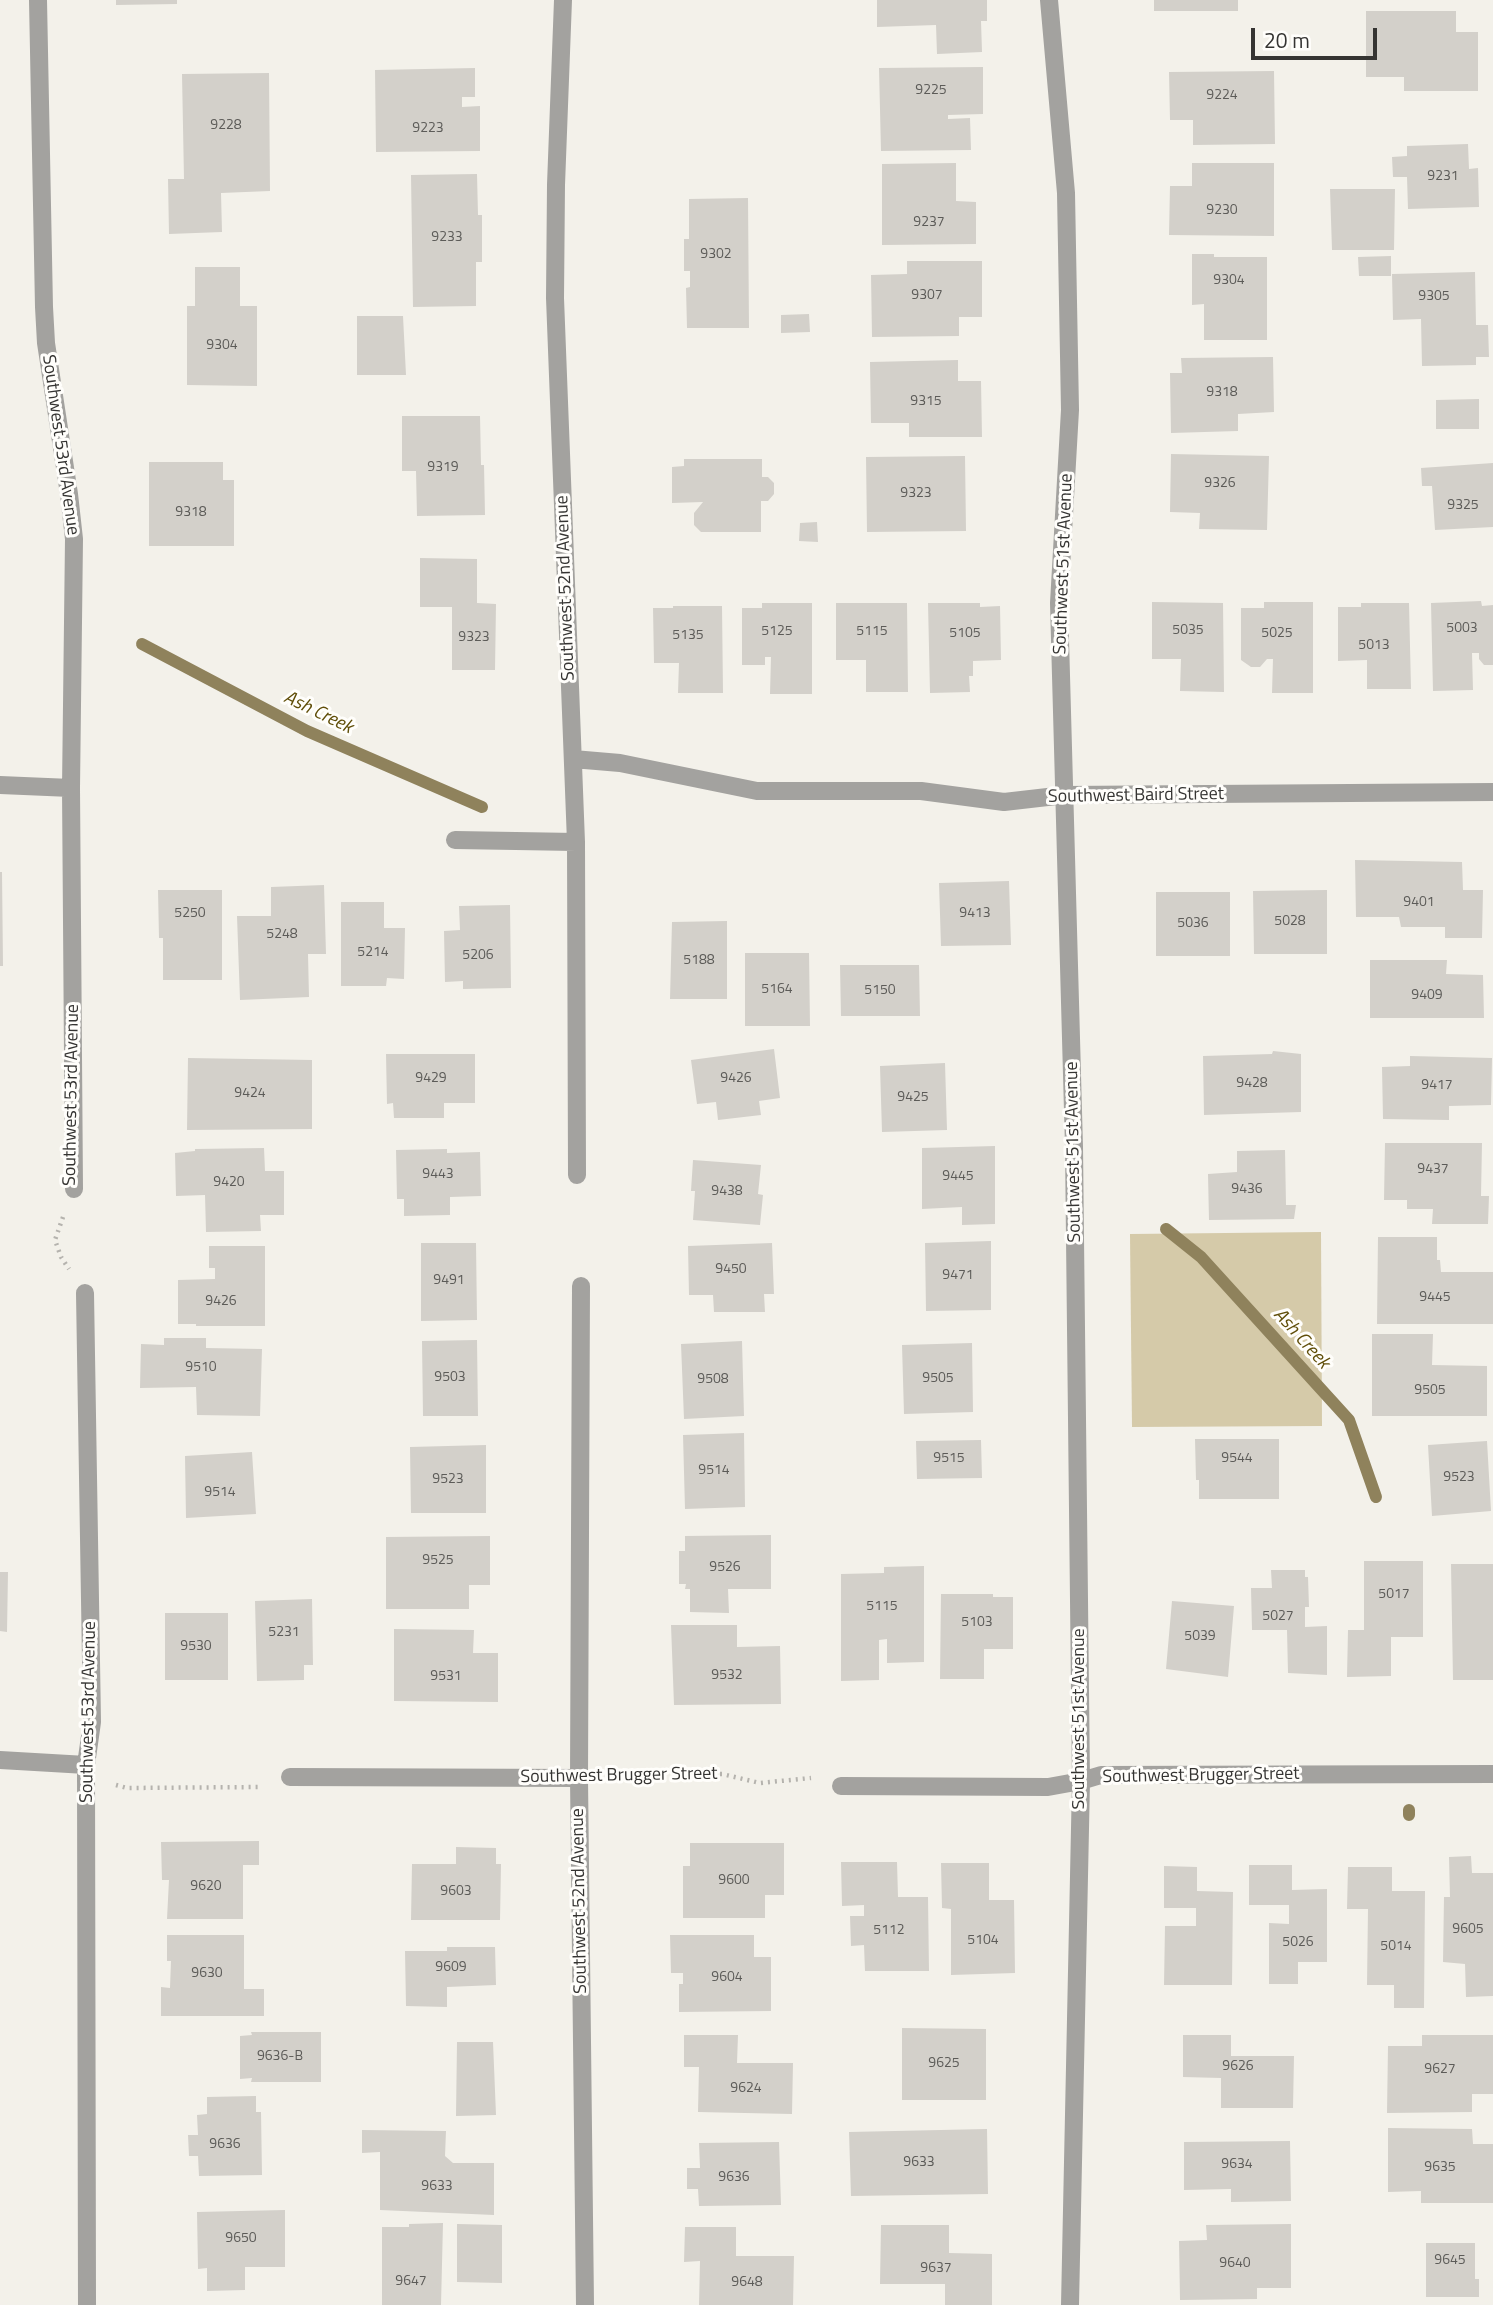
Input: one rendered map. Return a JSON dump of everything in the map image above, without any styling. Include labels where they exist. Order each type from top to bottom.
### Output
[{"type":"street","name":"Southwest 53rd Avenue","points":[[38,0],[46,342],[74,540],[71,788],[74,1189]]},
{"type":"street","name":"Southwest 52nd Avenue","points":[[563,0],[555,298],[576,842],[576,1175]]},
{"type":"street","name":"Southwest 51st Avenue","points":[[1049,0],[1066,193],[1070,410],[1059,603],[1074,1147],[1081,1782],[1070,2305]]},
{"type":"street","name":"Southwest Baird Street","points":[[573,759],[620,763],[757,790],[921,791],[1004,803],[1065,795],[1493,792]]},
{"type":"street","points":[[0,785],[71,788]]},
{"type":"street","points":[[455,841],[576,842]]},
{"type":"street","name":"Southwest 52nd Avenue","points":[[581,1286],[579,1778],[585,2305]]},
{"type":"street","name":"Southwest 53rd Avenue","points":[[85,1293],[92,1722],[86,1765],[87,2305]]},
{"type":"street","points":[[0,1760],[86,1765]]},
{"type":"street","name":"Southwest Brugger Street","points":[[841,1786],[1048,1787],[1081,1782],[1101,1775],[1493,1774]]},
{"type":"street","name":"Southwest Brugger Street","points":[[290,1776],[579,1778]]},
{"type":"path","name":"Southwest 53rd Avenue","points":[[74,1189],[65,1205],[55,1240],[61,1257],[85,1293]]},
{"type":"path","points":[[86,1765],[114,1784],[127,1788],[259,1788],[290,1776]]},
{"type":"path","name":"Southwest Brugger Street","points":[[579,1778],[618,1773],[722,1774],[760,1783],[807,1778],[830,1779],[841,1786]]},
{"type":"shaded area","points":[[1321,1232],[1322,1426],[1132,1427],[1130,1234]]},
{"type":"building","points":[[116,0],[177,0],[177,4],[116,5]]},
{"type":"building","points":[[877,0],[987,0],[987,21],[981,21],[982,52],[937,54],[936,25],[877,27]]},
{"type":"building","points":[[1154,0],[1238,0],[1238,11],[1154,11]]},
{"type":"building","points":[[1366,11],[1456,11],[1456,32],[1478,32],[1478,91],[1404,91],[1404,77],[1366,77]]},
{"type":"building","points":[[983,67],[983,114],[948,115],[948,119],[970,118],[971,150],[881,151],[879,68]]},
{"type":"building","points":[[475,68],[475,97],[462,97],[462,107],[480,106],[480,151],[376,152],[375,70]]},
{"type":"building","points":[[1274,71],[1275,144],[1193,145],[1193,120],[1170,120],[1169,72]]},
{"type":"building","points":[[269,73],[270,191],[221,193],[222,232],[169,234],[168,179],[184,179],[182,74]]},
{"type":"building","points":[[1468,144],[1469,169],[1478,168],[1479,207],[1408,209],[1407,177],[1393,177],[1392,157],[1407,156],[1407,146]]},
{"type":"building","points":[[956,163],[956,201],[976,202],[976,244],[882,245],[882,164]]},
{"type":"building","points":[[1192,163],[1274,163],[1274,236],[1169,235],[1170,186],[1192,186]]},
{"type":"building","points":[[477,174],[478,215],[482,215],[482,262],[476,262],[476,306],[413,307],[411,175]]},
{"type":"building","points":[[1330,189],[1395,189],[1394,250],[1332,250]]},
{"type":"building","points":[[748,198],[749,328],[687,328],[686,288],[690,287],[690,271],[684,271],[684,239],[689,239],[689,199]]},
{"type":"building","points":[[1192,254],[1214,254],[1214,257],[1267,257],[1267,340],[1204,340],[1204,304],[1192,305]]},
{"type":"building","points":[[1391,256],[1391,276],[1359,276],[1358,257]]},
{"type":"building","points":[[907,261],[982,261],[982,317],[959,317],[959,336],[872,337],[871,275],[907,274]]},
{"type":"building","points":[[195,267],[240,267],[240,306],[257,306],[257,386],[187,385],[187,306],[195,306]]},
{"type":"building","points":[[1475,272],[1476,325],[1488,325],[1489,357],[1476,357],[1476,365],[1422,366],[1421,319],[1393,320],[1392,274]]},
{"type":"building","points":[[809,314],[810,332],[781,333],[781,315]]},
{"type":"building","points":[[357,316],[403,316],[406,375],[357,375]]},
{"type":"building","points":[[1273,357],[1274,412],[1238,414],[1238,431],[1171,433],[1170,373],[1182,373],[1181,358]]},
{"type":"building","points":[[958,360],[958,381],[981,381],[982,437],[909,437],[909,423],[871,423],[870,362]]},
{"type":"building","points":[[1479,399],[1479,429],[1436,429],[1436,400]]},
{"type":"building","points":[[402,416],[480,416],[485,515],[417,516],[416,471],[402,471]]},
{"type":"building","points":[[1171,454],[1269,456],[1267,530],[1199,529],[1200,513],[1170,512]]},
{"type":"building","points":[[965,456],[966,531],[867,532],[866,457]]},
{"type":"building","points":[[684,459],[762,459],[762,477],[768,477],[774,483],[774,494],[768,501],[761,501],[761,532],[701,532],[694,525],[694,513],[703,502],[672,503],[672,467],[684,466]]},
{"type":"building","points":[[149,462],[223,462],[223,480],[234,480],[234,546],[149,546]]},
{"type":"building","points":[[1493,463],[1493,527],[1435,530],[1432,486],[1422,486],[1421,468]]},
{"type":"building","points":[[817,522],[818,542],[799,541],[800,523]]},
{"type":"building","points":[[420,558],[477,559],[477,603],[496,604],[495,670],[452,670],[452,607],[420,607]]},
{"type":"building","points":[[1481,601],[1482,606],[1493,605],[1493,665],[1484,665],[1479,659],[1479,653],[1472,653],[1473,690],[1433,691],[1431,603]]},
{"type":"building","points":[[1152,602],[1223,603],[1224,692],[1180,691],[1181,659],[1152,659]]},
{"type":"building","points":[[1264,602],[1313,602],[1313,693],[1272,693],[1273,659],[1267,659],[1260,667],[1251,667],[1241,660],[1241,608],[1264,608]]},
{"type":"building","points":[[762,603],[812,603],[812,694],[770,694],[771,657],[765,657],[765,665],[742,665],[742,608],[762,608]]},
{"type":"building","points":[[836,603],[907,603],[908,692],[866,692],[866,660],[836,660]]},
{"type":"building","points":[[928,603],[980,603],[980,607],[1000,606],[1001,660],[973,661],[973,676],[969,676],[970,692],[930,693]]},
{"type":"building","points":[[1361,603],[1409,603],[1411,689],[1367,689],[1367,660],[1338,661],[1338,607],[1361,607]]},
{"type":"building","points":[[722,606],[723,693],[678,693],[679,663],[654,663],[653,608]]},
{"type":"building","points":[[1355,860],[1462,862],[1463,890],[1483,890],[1482,938],[1445,938],[1445,927],[1401,927],[1399,917],[1356,917]]},
{"type":"building","points":[[2,872],[3,966],[0,966]]},
{"type":"building","points":[[1009,881],[1011,945],[941,946],[939,883]]},
{"type":"building","points":[[324,885],[326,954],[308,954],[309,997],[240,1000],[237,916],[271,916],[271,887]]},
{"type":"building","points":[[158,890],[222,890],[222,980],[163,980],[163,938],[159,938]]},
{"type":"building","points":[[1327,890],[1327,954],[1254,954],[1253,891]]},
{"type":"building","points":[[1156,892],[1230,892],[1230,956],[1156,956]]},
{"type":"building","points":[[341,902],[384,902],[384,928],[405,928],[404,979],[387,978],[386,986],[341,986]]},
{"type":"building","points":[[510,905],[511,988],[463,989],[463,981],[445,982],[444,931],[460,930],[459,906]]},
{"type":"building","points":[[727,921],[727,999],[670,999],[672,922]]},
{"type":"building","points":[[745,953],[809,953],[810,1026],[745,1026]]},
{"type":"building","points":[[1370,960],[1447,960],[1446,974],[1483,975],[1484,1018],[1370,1018]]},
{"type":"building","points":[[840,965],[919,965],[920,1016],[841,1016]]},
{"type":"building","points":[[774,1049],[780,1098],[759,1101],[761,1115],[718,1120],[716,1102],[697,1104],[691,1060]]},
{"type":"building","points":[[1273,1051],[1301,1054],[1301,1112],[1204,1115],[1203,1056],[1272,1054]]},
{"type":"building","points":[[386,1054],[475,1054],[475,1103],[444,1103],[444,1118],[394,1118],[393,1103],[387,1104]]},
{"type":"building","points":[[1410,1056],[1492,1058],[1491,1105],[1449,1106],[1449,1120],[1383,1119],[1382,1067],[1410,1066]]},
{"type":"building","points":[[188,1058],[312,1060],[312,1129],[187,1130]]},
{"type":"building","points":[[945,1063],[947,1130],[882,1132],[880,1066]]},
{"type":"building","points":[[1385,1143],[1482,1143],[1481,1196],[1489,1196],[1488,1224],[1432,1224],[1433,1209],[1407,1209],[1407,1200],[1384,1200]]},
{"type":"building","points":[[995,1146],[995,1224],[962,1225],[962,1207],[922,1209],[922,1148]]},
{"type":"building","points":[[264,1148],[265,1171],[284,1171],[284,1215],[260,1215],[261,1231],[206,1232],[205,1195],[176,1196],[175,1153],[195,1149]]},
{"type":"building","points":[[447,1149],[447,1153],[480,1152],[481,1196],[450,1197],[450,1215],[404,1216],[404,1199],[397,1199],[396,1150]]},
{"type":"building","points":[[1285,1150],[1286,1205],[1296,1205],[1294,1219],[1209,1220],[1208,1174],[1237,1172],[1237,1151]]},
{"type":"building","points":[[693,1160],[761,1165],[758,1194],[763,1195],[760,1225],[693,1220]]},
{"type":"building","points":[[1378,1237],[1437,1237],[1437,1260],[1440,1260],[1441,1272],[1493,1272],[1493,1324],[1377,1324]]},
{"type":"building","points":[[991,1241],[991,1310],[926,1311],[925,1243]]},
{"type":"building","points":[[421,1243],[476,1243],[477,1320],[421,1321]]},
{"type":"building","points":[[772,1243],[774,1294],[764,1294],[765,1312],[714,1312],[713,1295],[689,1295],[688,1246]]},
{"type":"building","points":[[209,1246],[265,1246],[265,1326],[178,1324],[178,1280],[215,1279],[215,1268],[209,1268]]},
{"type":"building","points":[[1372,1334],[1433,1334],[1432,1365],[1487,1366],[1487,1416],[1372,1416]]},
{"type":"building","points":[[164,1338],[206,1338],[206,1348],[262,1349],[260,1416],[197,1415],[196,1387],[140,1388],[141,1344],[164,1345]]},
{"type":"building","points":[[477,1340],[478,1416],[423,1416],[422,1341]]},
{"type":"building","points":[[742,1341],[744,1416],[684,1419],[681,1344]]},
{"type":"building","points":[[972,1343],[973,1412],[904,1414],[902,1345]]},
{"type":"building","points":[[744,1433],[745,1507],[685,1509],[683,1435]]},
{"type":"building","points":[[1195,1439],[1279,1439],[1279,1499],[1199,1499]]},
{"type":"building","points":[[981,1440],[982,1478],[917,1479],[916,1441]]},
{"type":"building","points":[[1487,1441],[1491,1511],[1432,1516],[1428,1445]]},
{"type":"building","points":[[486,1445],[486,1513],[411,1513],[410,1447]]},
{"type":"building","points":[[252,1452],[256,1514],[186,1518],[185,1456]]},
{"type":"building","points":[[771,1535],[771,1589],[728,1589],[729,1613],[690,1612],[690,1589],[685,1589],[686,1584],[679,1584],[679,1551],[685,1551],[685,1536]]},
{"type":"building","points":[[490,1536],[490,1585],[469,1585],[469,1609],[386,1609],[386,1537]]},
{"type":"building","points":[[1364,1561],[1423,1561],[1423,1637],[1391,1637],[1391,1676],[1347,1677],[1348,1630],[1364,1630]]},
{"type":"building","points":[[1451,1564],[1493,1564],[1493,1680],[1453,1680]]},
{"type":"building","points":[[924,1566],[924,1662],[887,1663],[887,1639],[879,1640],[879,1680],[841,1681],[841,1574],[884,1573],[884,1567]]},
{"type":"building","points":[[1271,1570],[1305,1570],[1305,1577],[1308,1577],[1309,1607],[1305,1607],[1305,1627],[1327,1626],[1327,1675],[1288,1673],[1287,1630],[1252,1630],[1251,1588],[1272,1588]]},
{"type":"building","points":[[0,1572],[8,1572],[7,1632],[0,1631]]},
{"type":"building","points":[[941,1594],[993,1594],[993,1597],[1013,1597],[1013,1649],[984,1649],[984,1679],[940,1679]]},
{"type":"building","points":[[312,1599],[313,1665],[304,1665],[304,1680],[257,1681],[255,1601]]},
{"type":"building","points":[[1172,1601],[1234,1606],[1228,1677],[1166,1669]]},
{"type":"building","points":[[165,1613],[228,1613],[228,1680],[165,1680]]},
{"type":"building","points":[[671,1625],[737,1625],[737,1647],[780,1646],[781,1704],[674,1705]]},
{"type":"building","points":[[394,1629],[474,1630],[473,1653],[498,1653],[498,1702],[394,1701]]},
{"type":"building","points":[[259,1841],[259,1865],[243,1865],[243,1919],[167,1919],[169,1880],[162,1880],[161,1842]]},
{"type":"building","points":[[690,1843],[784,1843],[784,1895],[765,1895],[765,1918],[683,1918],[683,1866],[690,1866]]},
{"type":"building","points":[[456,1847],[496,1848],[496,1864],[501,1864],[500,1920],[411,1920],[412,1864],[456,1864]]},
{"type":"building","points":[[1471,1856],[1472,1873],[1493,1873],[1493,1996],[1466,1997],[1465,1964],[1443,1962],[1444,1897],[1450,1897],[1449,1857]]},
{"type":"building","points":[[841,1862],[897,1862],[898,1897],[928,1897],[929,1971],[865,1971],[864,1945],[851,1946],[850,1916],[864,1916],[864,1905],[842,1906]]},
{"type":"building","points":[[941,1863],[989,1863],[989,1900],[1014,1900],[1015,1973],[951,1975],[951,1909],[942,1908]]},
{"type":"building","points":[[1249,1865],[1292,1865],[1292,1890],[1327,1889],[1327,1962],[1298,1962],[1298,1984],[1269,1984],[1269,1923],[1289,1924],[1289,1905],[1249,1905]]},
{"type":"building","points":[[1164,1866],[1197,1867],[1197,1891],[1233,1892],[1232,1985],[1164,1985],[1165,1926],[1196,1926],[1196,1908],[1164,1908]]},
{"type":"building","points":[[1348,1867],[1392,1867],[1392,1891],[1425,1891],[1424,2008],[1394,2008],[1394,1985],[1367,1985],[1368,1909],[1347,1909]]},
{"type":"building","points":[[167,1935],[244,1935],[244,1989],[264,1989],[264,2016],[161,2016],[161,1987],[170,1988],[171,1961],[167,1961]]},
{"type":"building","points":[[670,1935],[754,1935],[754,1957],[771,1957],[771,2011],[679,2012],[679,1984],[683,1984],[683,1973],[671,1973]]},
{"type":"building","points":[[447,1947],[495,1947],[496,1985],[447,1987],[447,2007],[406,2006],[405,1951],[447,1951]]},
{"type":"building","points":[[902,2028],[986,2029],[986,2100],[902,2100]]},
{"type":"building","points":[[251,2032],[321,2032],[321,2082],[251,2082],[252,2078],[240,2079],[240,2036],[252,2035]]},
{"type":"building","points":[[684,2035],[738,2035],[737,2063],[793,2063],[792,2114],[698,2112],[699,2067],[684,2067]]},
{"type":"building","points":[[1183,2035],[1231,2035],[1231,2056],[1294,2056],[1293,2108],[1221,2108],[1221,2078],[1183,2077]]},
{"type":"building","points":[[1422,2035],[1493,2035],[1493,2094],[1472,2094],[1472,2112],[1387,2113],[1388,2046],[1422,2046]]},
{"type":"building","points":[[457,2042],[493,2042],[496,2115],[456,2116]]},
{"type":"building","points":[[256,2096],[256,2112],[261,2112],[262,2175],[199,2176],[198,2156],[189,2156],[188,2135],[198,2135],[197,2115],[207,2114],[207,2097]]},
{"type":"building","points":[[1388,2128],[1472,2129],[1473,2144],[1493,2144],[1493,2203],[1421,2203],[1421,2191],[1388,2192]]},
{"type":"building","points":[[987,2129],[988,2194],[851,2196],[849,2132]]},
{"type":"building","points":[[362,2130],[446,2131],[445,2156],[453,2163],[494,2163],[494,2215],[380,2210],[380,2152],[362,2153]]},
{"type":"building","points":[[1290,2141],[1291,2201],[1231,2202],[1231,2189],[1184,2190],[1184,2142]]},
{"type":"building","points":[[779,2142],[781,2205],[699,2206],[698,2189],[687,2189],[687,2168],[700,2168],[699,2143]]},
{"type":"building","points":[[285,2210],[285,2267],[245,2267],[245,2290],[207,2291],[207,2268],[198,2269],[197,2212]]},
{"type":"building","points":[[443,2223],[441,2305],[382,2305],[382,2227]]},
{"type":"building","points":[[457,2224],[502,2225],[502,2283],[457,2282]]},
{"type":"building","points":[[1291,2224],[1291,2288],[1257,2288],[1257,2299],[1180,2300],[1179,2241],[1207,2240],[1206,2225]]},
{"type":"building","points":[[881,2225],[949,2225],[949,2253],[992,2254],[992,2305],[945,2305],[945,2284],[880,2284]]},
{"type":"building","points":[[685,2227],[736,2227],[736,2256],[794,2256],[793,2305],[699,2305],[700,2261],[684,2262]]},
{"type":"building","points":[[1426,2243],[1475,2243],[1475,2279],[1479,2279],[1479,2297],[1426,2297]]},
{"type":"waterway","name":"Ash Creek","points":[[142,644],[307,731],[482,807]]},
{"type":"waterway","name":"Ash Creek","points":[[1166,1229],[1201,1257],[1349,1420],[1376,1497]]},
{"type":"waterway","name":"Ash Creek","points":[[1409,1810],[1409,1815]]}]
